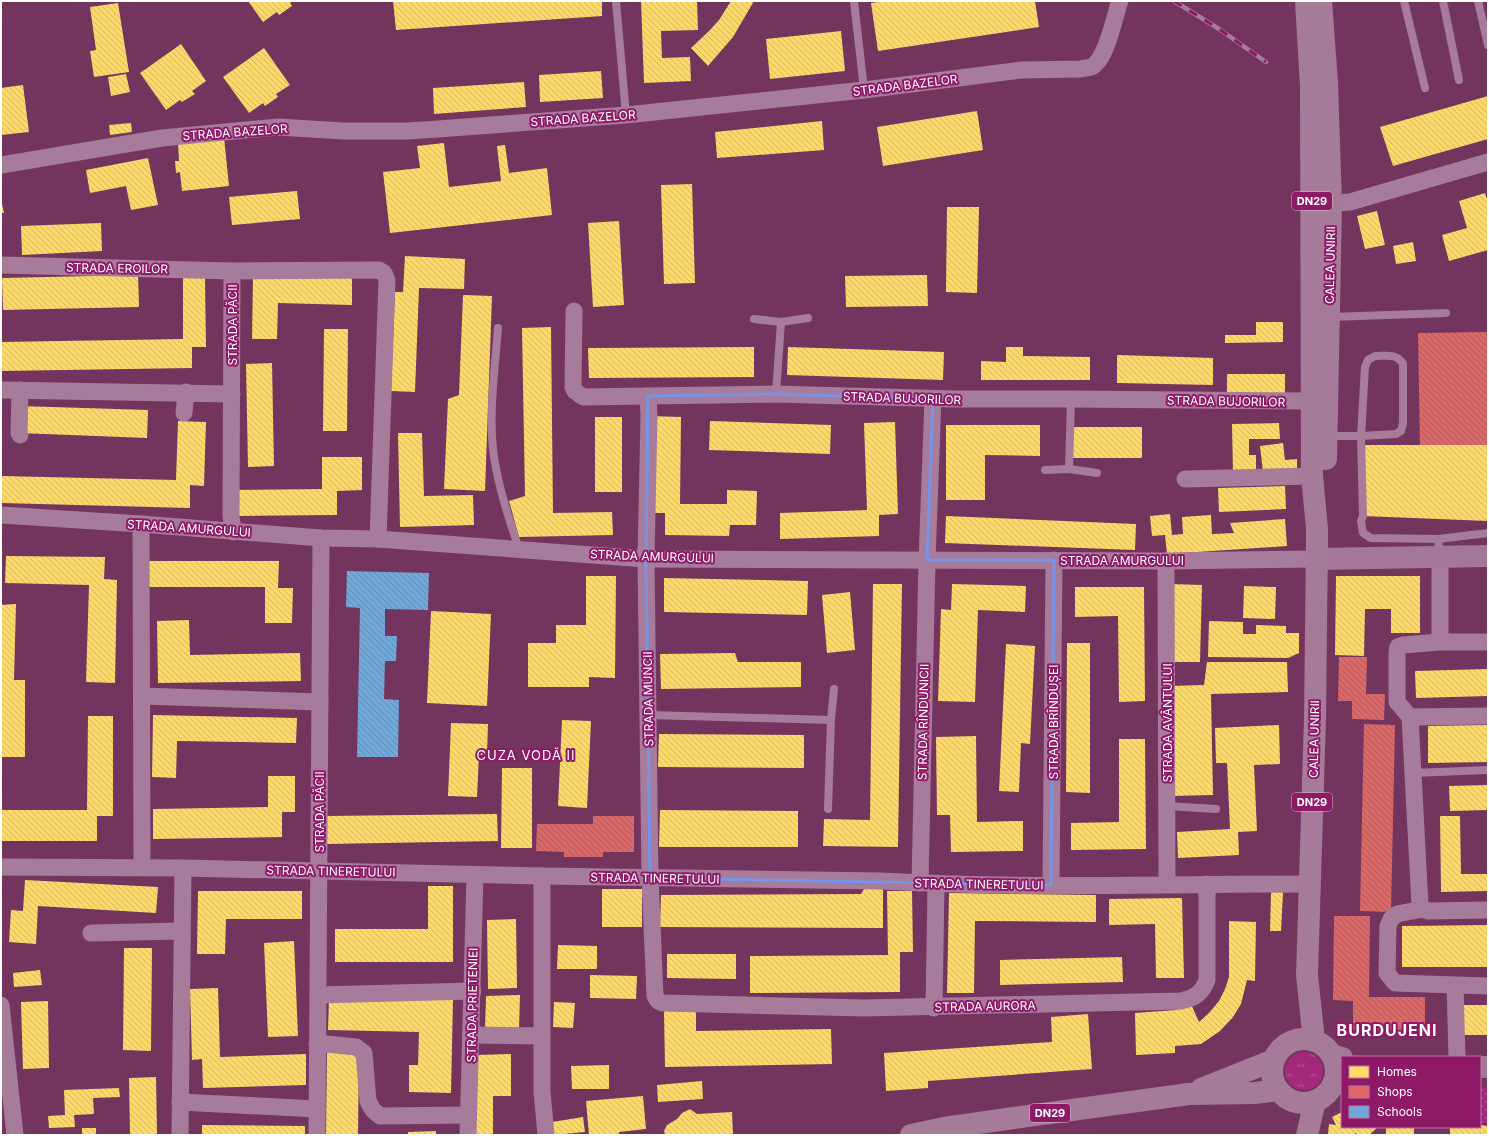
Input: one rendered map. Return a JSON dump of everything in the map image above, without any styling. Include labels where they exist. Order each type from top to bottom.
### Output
[{"type":"main road","name":"CALEA UNIRII","points":[[1306,1],[1329,317],[1325,485],[1317,528]]},
{"type":"main road","name":"CALEA UNIRII","points":[[1304,1041],[1315,720],[1317,559],[1317,528],[1312,476],[1311,401],[1327,82],[1321,1]]},
{"type":"main road","points":[[1297,1135],[1285,1096],[1273,1081],[1272,1070],[1274,1060],[1278,1052],[1285,1045],[1304,1041],[1321,1044],[1337,1057],[1335,1064],[1338,1083],[1322,1097],[1314,1101],[1307,1135]]},
{"type":"main road","name":"DN29","points":[[1189,1094],[1274,1060]]},
{"type":"main road","name":"DN29","points":[[911,1135],[944,1128],[1189,1094],[1255,1093],[1285,1096],[1307,1103],[1314,1101]]},
{"type":"street","name":"STRADA BAZELOR","points":[[1,164],[162,138],[278,127],[344,131],[407,131],[626,115],[864,90],[1022,70],[1090,67],[1098,62],[1105,50],[1120,1]]},
{"type":"street","points":[[1321,204],[1350,202],[1488,162]]},
{"type":"street","name":"STRADA EROILOR","points":[[1,265],[232,271]]},
{"type":"street","name":"STRADA PĂCII","points":[[233,532],[231,516],[232,271],[379,270],[384,273],[387,280],[378,539]]},
{"type":"street","name":"STRADA BUJORILOR","points":[[574,311],[573,387],[575,391],[583,398],[776,394],[933,399],[1311,401]]},
{"type":"street","points":[[1,390],[186,392],[232,394]]},
{"type":"street","points":[[20,390],[20,435]]},
{"type":"street","points":[[184,413],[186,392]]},
{"type":"street","name":"STRADA MUNCII","points":[[648,396],[649,416],[646,559],[650,878],[655,996],[658,1001]]},
{"type":"street","points":[[927,560],[933,399]]},
{"type":"street","points":[[1185,479],[1312,476]]},
{"type":"street","name":"STRADA AMURGULUI","points":[[1,515],[321,538],[378,539],[646,559],[1166,561],[1317,559]]},
{"type":"street","points":[[141,524],[142,867]]},
{"type":"street","name":"STRADA PĂCII","points":[[317,1135],[321,538]]},
{"type":"street","points":[[1317,559],[1439,547],[1488,556]]},
{"type":"street","points":[[1439,547],[1440,642]]},
{"type":"street","name":"STRADA RÎNDUNICII","points":[[927,560],[928,883],[934,1008]]},
{"type":"street","name":"STRADA BRÎNDUȘEI","points":[[1051,885],[1054,560]]},
{"type":"street","name":"STRADA AVÂNTULUI","points":[[1166,561],[1167,884]]},
{"type":"street","points":[[1423,910],[1420,905],[1410,717],[1398,702],[1396,652],[1398,647],[1403,645],[1440,642],[1488,642]]},
{"type":"street","points":[[142,696],[320,702]]},
{"type":"street","points":[[1410,717],[1488,716]]},
{"type":"street","name":"STRADA TINERETULUI","points":[[1,867],[142,867],[318,870],[474,875],[1051,885],[1310,884]]},
{"type":"street","points":[[180,1135],[182,868]]},
{"type":"street","name":"STRADA PRIETENIEI","points":[[468,1135],[473,991],[474,875]]},
{"type":"street","points":[[542,876],[542,1092],[546,1135]]},
{"type":"street","name":"STRADA AURORA","points":[[658,1001],[663,1003],[865,1008],[934,1008],[1181,1002],[1198,995],[1204,988],[1207,980],[1207,884]]},
{"type":"street","points":[[1488,910],[1423,910],[1397,914],[1391,919],[1388,926],[1387,974],[1395,983],[1488,986]]},
{"type":"street","points":[[91,933],[182,931]]},
{"type":"street","points":[[1455,986],[1457,1056]]},
{"type":"street","points":[[318,995],[473,991]]},
{"type":"street","points":[[1,1005],[15,1135]]},
{"type":"street","points":[[471,1035],[542,1036]]},
{"type":"street","points":[[317,1043],[356,1046],[364,1053],[368,1101],[373,1110],[380,1116],[468,1115]]},
{"type":"street","points":[[180,1102],[317,1109]]},
{"type":"lane","points":[[616,1],[626,115]]},
{"type":"lane","points":[[854,1],[864,90]]},
{"type":"lane","points":[[1404,1],[1425,88]]},
{"type":"lane","points":[[1443,1],[1460,80]]},
{"type":"lane","points":[[1478,1],[1488,45]]},
{"type":"lane","points":[[1329,317],[1446,313]]},
{"type":"lane","points":[[754,319],[781,322],[808,318]]},
{"type":"lane","points":[[776,394],[781,322]]},
{"type":"lane","points":[[498,328],[492,405],[494,456],[501,496],[519,549]]},
{"type":"lane","points":[[1326,436],[1361,436],[1396,434],[1401,431],[1403,423],[1403,364],[1400,358],[1395,356],[1375,356],[1368,360],[1365,367],[1361,436],[1363,516],[1361,521],[1363,533],[1371,538],[1439,547],[1488,533]]},
{"type":"lane","points":[[1069,469],[1071,399]]},
{"type":"lane","points":[[1045,470],[1069,469],[1097,473]]},
{"type":"lane","points":[[828,809],[831,720],[834,688]]},
{"type":"lane","points":[[649,715],[831,720]]},
{"type":"lane","points":[[1413,773],[1488,770]]},
{"type":"lane","points":[[1167,806],[1216,809]]},
{"type":"highlighted area","points":[[776,394],[933,399],[927,560],[1054,560],[1051,885],[650,878],[646,559],[648,396]]},
{"type":"green space","points":[[1304,1052],[1317,1058],[1323,1071],[1317,1084],[1304,1090],[1291,1084],[1285,1071],[1291,1058]]},
{"type":"green space","points":[[1481,1088],[1488,1088],[1488,1123],[1481,1123]]},
{"type":"building: Homes","points":[[248,1],[293,1],[290,3],[292,6],[279,15],[277,12],[263,22]]},
{"type":"building: Homes","points":[[393,1],[602,1],[602,16],[396,30]]},
{"type":"building: Homes","points":[[641,1],[697,1],[698,30],[661,31],[662,58],[690,57],[691,81],[644,83]]},
{"type":"building: Homes","points":[[731,1],[754,1],[733,37],[708,66],[691,48],[719,20]]},
{"type":"building: Homes","points":[[884,1],[1035,1],[1039,27],[878,51],[871,3]]},
{"type":"building: Homes","points":[[118,3],[129,72],[94,77],[90,51],[96,50],[90,7]]},
{"type":"building: Homes","points":[[841,31],[845,71],[770,79],[766,39]]},
{"type":"building: Homes","points":[[181,44],[206,81],[192,91],[195,94],[182,102],[180,100],[166,110],[140,73]]},
{"type":"building: Homes","points":[[264,48],[290,85],[276,94],[278,97],[265,106],[263,103],[249,113],[223,77]]},
{"type":"building: Homes","points":[[601,71],[603,98],[540,102],[539,75]]},
{"type":"building: Homes","points":[[126,74],[130,92],[111,96],[108,77]]},
{"type":"building: Homes","points":[[524,82],[526,107],[434,114],[433,88]]},
{"type":"building: Homes","points":[[23,85],[29,132],[1,135],[1,88]]},
{"type":"building: Homes","points":[[1488,96],[1488,139],[1393,166],[1380,127]]},
{"type":"building: Homes","points":[[977,111],[983,150],[883,166],[877,127]]},
{"type":"building: Homes","points":[[822,121],[824,150],[717,158],[715,132]]},
{"type":"building: Homes","points":[[131,123],[132,132],[110,135],[109,125]]},
{"type":"building: Homes","points":[[224,137],[229,186],[182,191],[180,172],[176,173],[175,161],[179,161],[178,142]]},
{"type":"building: Homes","points":[[444,143],[449,187],[501,181],[497,146],[505,145],[509,173],[547,168],[552,215],[390,233],[383,172],[420,168],[417,146]]},
{"type":"building: Homes","points":[[148,158],[158,205],[131,210],[126,186],[90,193],[86,170]]},
{"type":"building: Homes","points":[[692,184],[695,283],[664,284],[661,185]]},
{"type":"building: Homes","points":[[297,191],[300,219],[232,225],[229,197]]},
{"type":"building: Homes","points":[[1485,193],[1488,202],[1488,250],[1449,261],[1442,235],[1467,228],[1459,201]]},
{"type":"building: Homes","points":[[1,199],[4,213],[1,213]]},
{"type":"building: Homes","points":[[947,207],[979,207],[977,293],[946,292]]},
{"type":"building: Homes","points":[[1377,211],[1385,245],[1365,249],[1357,216]]},
{"type":"building: Homes","points":[[619,221],[624,305],[593,307],[588,223]]},
{"type":"building: Homes","points":[[101,223],[102,251],[22,255],[21,226]]},
{"type":"building: Homes","points":[[1413,242],[1416,261],[1396,264],[1393,246]]},
{"type":"building: Homes","points":[[405,256],[465,259],[464,289],[419,288],[415,392],[391,391],[395,292],[403,292]]},
{"type":"building: Homes","points":[[138,275],[139,307],[3,310],[2,278]]},
{"type":"building: Homes","points":[[927,275],[928,306],[846,307],[845,276]]},
{"type":"building: Homes","points":[[253,276],[352,278],[352,305],[278,303],[277,339],[252,339]]},
{"type":"building: Homes","points":[[183,278],[205,278],[206,347],[192,347],[192,368],[1,371],[1,342],[183,339]]},
{"type":"building: Homes","points":[[463,295],[492,296],[485,491],[444,489],[448,399],[459,395]]},
{"type":"building: Homes","points":[[1256,322],[1283,322],[1283,342],[1225,343],[1225,335],[1256,335]]},
{"type":"building: Homes","points":[[551,327],[553,513],[612,512],[613,535],[519,537],[509,501],[525,496],[522,328]]},
{"type":"building: Homes","points":[[324,329],[348,329],[347,431],[323,431]]},
{"type":"building: Homes","points":[[754,347],[754,377],[589,378],[588,348]]},
{"type":"building: Homes","points":[[788,347],[944,352],[943,380],[787,375]]},
{"type":"building: Homes","points":[[1006,347],[1023,347],[1023,356],[1090,357],[1090,380],[981,380],[981,361],[1006,362]]},
{"type":"building: Homes","points":[[1117,355],[1213,358],[1213,385],[1117,383]]},
{"type":"building: Homes","points":[[272,363],[274,466],[248,467],[246,364]]},
{"type":"building: Homes","points":[[1227,374],[1285,374],[1285,394],[1227,394]]},
{"type":"building: Homes","points":[[20,406],[148,410],[147,438],[19,433]]},
{"type":"building: Homes","points":[[649,416],[681,417],[680,504],[727,504],[727,490],[757,491],[756,525],[730,525],[729,536],[665,535],[665,513],[647,513]]},
{"type":"building: Homes","points":[[595,417],[622,417],[622,492],[595,492]]},
{"type":"building: Homes","points":[[178,421],[206,422],[204,486],[190,485],[190,508],[1,503],[1,476],[176,480]]},
{"type":"building: Homes","points":[[710,421],[831,425],[830,454],[709,450]]},
{"type":"building: Homes","points":[[895,422],[898,514],[879,515],[879,536],[780,539],[780,513],[867,510],[864,423]]},
{"type":"building: Homes","points":[[1279,423],[1280,439],[1249,439],[1249,455],[1256,455],[1256,474],[1233,475],[1232,424]]},
{"type":"building: Homes","points":[[946,425],[1040,425],[1040,456],[985,455],[985,500],[946,500]]},
{"type":"building: Homes","points":[[1070,427],[1142,427],[1142,458],[1070,458]]},
{"type":"building: Homes","points":[[398,433],[422,433],[424,496],[473,495],[474,525],[400,527]]},
{"type":"building: Homes","points":[[1283,443],[1285,460],[1297,459],[1297,472],[1263,472],[1260,446]]},
{"type":"building: Homes","points":[[1365,445],[1488,445],[1488,521],[1363,516]]},
{"type":"building: Homes","points":[[322,457],[362,457],[362,490],[337,491],[337,515],[231,516],[230,490],[322,489]]},
{"type":"building: Homes","points":[[1285,486],[1286,509],[1219,512],[1218,488]]},
{"type":"building: Homes","points":[[1170,514],[1172,535],[1183,534],[1182,517],[1211,515],[1212,534],[1234,533],[1230,523],[1285,519],[1287,546],[1167,554],[1165,535],[1152,536],[1150,516]]},
{"type":"building: Homes","points":[[946,516],[1136,524],[1135,550],[945,543]]},
{"type":"building: Homes","points":[[6,556],[105,557],[104,579],[117,580],[115,683],[86,682],[89,585],[5,583]]},
{"type":"building: Homes","points":[[148,561],[279,561],[278,588],[293,588],[292,623],[265,623],[265,587],[148,587]]},
{"type":"building: Homes","points":[[586,576],[616,576],[615,678],[589,677],[589,687],[528,687],[528,643],[556,643],[556,625],[586,625]]},
{"type":"building: Homes","points":[[1336,576],[1420,576],[1420,633],[1391,633],[1391,609],[1365,609],[1364,656],[1335,655]]},
{"type":"building: Homes","points":[[664,578],[808,581],[807,615],[664,612]]},
{"type":"building: Homes","points":[[873,584],[902,584],[898,847],[823,846],[824,819],[870,820]]},
{"type":"building: Homes","points":[[952,584],[1026,586],[1025,612],[978,610],[975,702],[938,701],[941,609],[951,610]]},
{"type":"building: Homes","points":[[1170,584],[1202,585],[1200,662],[1170,662]]},
{"type":"building: Homes","points":[[1244,586],[1276,587],[1275,619],[1243,618]]},
{"type":"building: Homes","points":[[1075,587],[1144,587],[1145,701],[1119,702],[1118,616],[1075,617]]},
{"type":"building: Homes","points":[[850,592],[855,650],[827,653],[822,595]]},
{"type":"building: Homes","points":[[16,604],[14,680],[25,680],[25,757],[1,757],[1,605]]},
{"type":"building: Homes","points":[[431,611],[491,614],[487,706],[427,703]]},
{"type":"building: Homes","points":[[189,620],[190,655],[300,653],[301,681],[158,683],[157,621]]},
{"type":"building: Homes","points":[[1209,621],[1243,622],[1243,634],[1256,634],[1256,625],[1286,626],[1286,633],[1299,633],[1299,653],[1288,658],[1208,657]]},
{"type":"building: Homes","points":[[1067,643],[1090,643],[1090,793],[1066,792]]},
{"type":"building: Homes","points":[[1006,644],[1035,646],[1030,744],[1021,743],[1019,792],[999,791]]},
{"type":"building: Homes","points":[[735,653],[738,662],[801,662],[801,687],[661,689],[660,654]]},
{"type":"building: Homes","points":[[1207,662],[1287,662],[1288,692],[1211,694],[1213,795],[1171,796],[1169,686],[1204,685]]},
{"type":"building: Homes","points":[[1488,669],[1488,696],[1416,698],[1415,671]]},
{"type":"building: Homes","points":[[153,715],[297,718],[296,743],[177,741],[176,778],[152,777]]},
{"type":"building: Homes","points":[[88,716],[113,716],[113,816],[97,816],[97,841],[1,841],[1,810],[87,810]]},
{"type":"building: Homes","points":[[562,720],[591,721],[587,808],[558,806]]},
{"type":"building: Homes","points":[[451,723],[488,724],[487,755],[479,755],[477,797],[448,796]]},
{"type":"building: Homes","points":[[1279,725],[1280,764],[1254,765],[1257,831],[1238,832],[1239,855],[1178,858],[1177,832],[1230,829],[1227,763],[1216,763],[1215,728]]},
{"type":"building: Homes","points":[[1488,725],[1488,762],[1428,763],[1428,726]]},
{"type":"building: Homes","points":[[659,734],[804,735],[804,768],[658,767]]},
{"type":"building: Homes","points":[[976,736],[977,822],[1023,821],[1023,851],[951,852],[950,815],[937,815],[936,737]]},
{"type":"building: Homes","points":[[1119,739],[1145,739],[1146,849],[1071,850],[1071,823],[1119,822]]},
{"type":"building: Homes","points":[[502,768],[532,768],[532,848],[501,848]]},
{"type":"building: Homes","points":[[268,776],[295,776],[295,812],[282,812],[282,837],[153,839],[153,809],[268,807]]},
{"type":"building: Homes","points":[[1488,785],[1488,810],[1450,811],[1449,786]]},
{"type":"building: Homes","points":[[660,810],[798,811],[798,847],[659,847]]},
{"type":"building: Homes","points":[[497,814],[498,841],[326,844],[326,816]]},
{"type":"building: Homes","points":[[1440,816],[1460,816],[1461,874],[1488,874],[1488,891],[1441,892]]},
{"type":"building: Homes","points":[[25,880],[158,887],[156,913],[38,906],[36,944],[9,942],[11,910],[23,911]]},
{"type":"building: Homes","points":[[428,886],[453,886],[453,962],[335,962],[335,929],[428,929]]},
{"type":"building: Homes","points":[[866,886],[883,886],[883,928],[660,927],[661,895],[861,894]]},
{"type":"building: Homes","points":[[602,889],[642,889],[642,927],[602,927]]},
{"type":"building: Homes","points":[[198,891],[302,891],[302,919],[226,919],[225,954],[197,954]]},
{"type":"building: Homes","points":[[887,891],[912,891],[913,952],[900,952],[900,992],[750,993],[750,956],[888,955]]},
{"type":"building: Homes","points":[[1271,892],[1283,892],[1281,931],[1270,931]]},
{"type":"building: Homes","points":[[949,893],[1096,895],[1096,922],[975,921],[974,993],[947,993]]},
{"type":"building: Homes","points":[[1182,898],[1184,978],[1156,978],[1155,924],[1109,925],[1109,899]]},
{"type":"building: Homes","points":[[516,919],[517,988],[488,989],[487,920]]},
{"type":"building: Homes","points":[[1229,921],[1256,922],[1255,981],[1247,980],[1241,1004],[1233,1017],[1220,1031],[1201,1044],[1175,1046],[1175,1053],[1136,1055],[1135,1013],[1176,1010],[1191,1004],[1199,1022],[1219,1001],[1229,977]]},
{"type":"building: Homes","points":[[1488,925],[1488,967],[1402,967],[1402,926]]},
{"type":"building: Homes","points":[[294,941],[298,1036],[268,1037],[264,943]]},
{"type":"building: Homes","points":[[558,945],[597,946],[597,969],[557,969]]},
{"type":"building: Homes","points":[[124,948],[152,948],[151,1051],[123,1050]]},
{"type":"building: Homes","points":[[667,954],[736,954],[736,979],[667,978]]},
{"type":"building: Homes","points":[[1122,957],[1123,982],[1000,985],[1000,960]]},
{"type":"building: Homes","points":[[40,970],[42,985],[14,987],[13,973]]},
{"type":"building: Homes","points":[[590,975],[637,976],[636,999],[590,998]]},
{"type":"building: Homes","points":[[218,988],[220,1057],[306,1054],[306,1085],[203,1088],[202,1059],[192,1060],[190,989]]},
{"type":"building: Homes","points":[[520,995],[519,1030],[485,1029],[486,996]]},
{"type":"building: Homes","points":[[329,998],[453,1000],[451,1093],[409,1092],[409,1065],[418,1065],[419,1032],[328,1030]]},
{"type":"building: Homes","points":[[48,1001],[49,1068],[23,1069],[21,1002]]},
{"type":"building: Homes","points":[[554,1002],[575,1003],[573,1028],[553,1027]]},
{"type":"building: Homes","points":[[1462,1005],[1488,1005],[1488,1035],[1462,1035]]},
{"type":"building: Homes","points":[[696,1009],[696,1031],[831,1029],[832,1064],[665,1067],[664,1010]]},
{"type":"building: Homes","points":[[1088,1014],[1092,1069],[928,1081],[928,1088],[886,1091],[884,1053],[1052,1042],[1051,1017]]},
{"type":"building: Homes","points":[[327,1051],[359,1052],[358,1135],[326,1135]]},
{"type":"building: Homes","points":[[511,1054],[511,1096],[493,1096],[493,1135],[475,1135],[475,1055]]},
{"type":"building: Homes","points":[[609,1065],[609,1089],[572,1089],[571,1066]]},
{"type":"building: Homes","points":[[156,1077],[157,1135],[130,1135],[129,1078]]},
{"type":"building: Homes","points":[[702,1081],[703,1099],[658,1102],[657,1085]]},
{"type":"building: Homes","points":[[119,1088],[120,1097],[93,1098],[94,1114],[74,1115],[75,1127],[49,1128],[48,1116],[65,1115],[64,1090]]},
{"type":"building: Homes","points":[[643,1096],[646,1129],[619,1132],[619,1135],[589,1135],[586,1101]]},
{"type":"building: Homes","points":[[690,1109],[697,1114],[732,1112],[733,1135],[665,1135],[664,1131],[667,1125],[677,1119],[682,1113]]},
{"type":"building: Homes","points":[[1341,1112],[1341,1128],[1377,1128],[1369,1135],[1358,1135],[1356,1133],[1353,1135],[1328,1134],[1329,1124],[1336,1125],[1332,1117]]},
{"type":"building: Homes","points":[[583,1117],[585,1132],[554,1135],[552,1122]]},
{"type":"building: Homes","points":[[202,1125],[305,1126],[305,1135],[202,1135]]},
{"type":"building: Homes","points":[[1481,1125],[1488,1126],[1488,1135],[1450,1135],[1450,1128],[1481,1128]]},
{"type":"building: Homes","points":[[82,1128],[96,1128],[96,1135],[82,1135]]},
{"type":"building: Homes","points":[[1386,1128],[1414,1128],[1414,1135],[1386,1135]]},
{"type":"building: Homes","points":[[436,1131],[436,1135],[408,1135],[408,1132]]},
{"type":"building: Shops","points":[[1488,332],[1488,445],[1420,445],[1418,333]]},
{"type":"building: Shops","points":[[1339,657],[1367,657],[1366,694],[1385,694],[1384,720],[1352,719],[1352,701],[1338,701]]},
{"type":"building: Shops","points":[[1364,724],[1395,725],[1391,912],[1360,911]]},
{"type":"building: Shops","points":[[593,816],[634,816],[634,852],[603,852],[603,857],[564,857],[564,852],[536,851],[537,824],[593,824]]},
{"type":"building: Shops","points":[[1334,916],[1370,916],[1369,997],[1425,997],[1425,1031],[1353,1031],[1353,1001],[1333,1000]]},
{"type":"building: Schools","points":[[347,571],[429,573],[428,610],[385,609],[385,636],[397,636],[396,661],[385,661],[384,699],[399,700],[398,757],[357,757],[360,608],[346,607]]},
{"type":"railway","points":[[1174,1],[1219,29],[1266,62]]},
{"type":"district","name":"CUZA VODĂ II","points":[[526,755]]},
{"type":"district","name":"BURDUJENI","points":[[1387,1030]]}]
